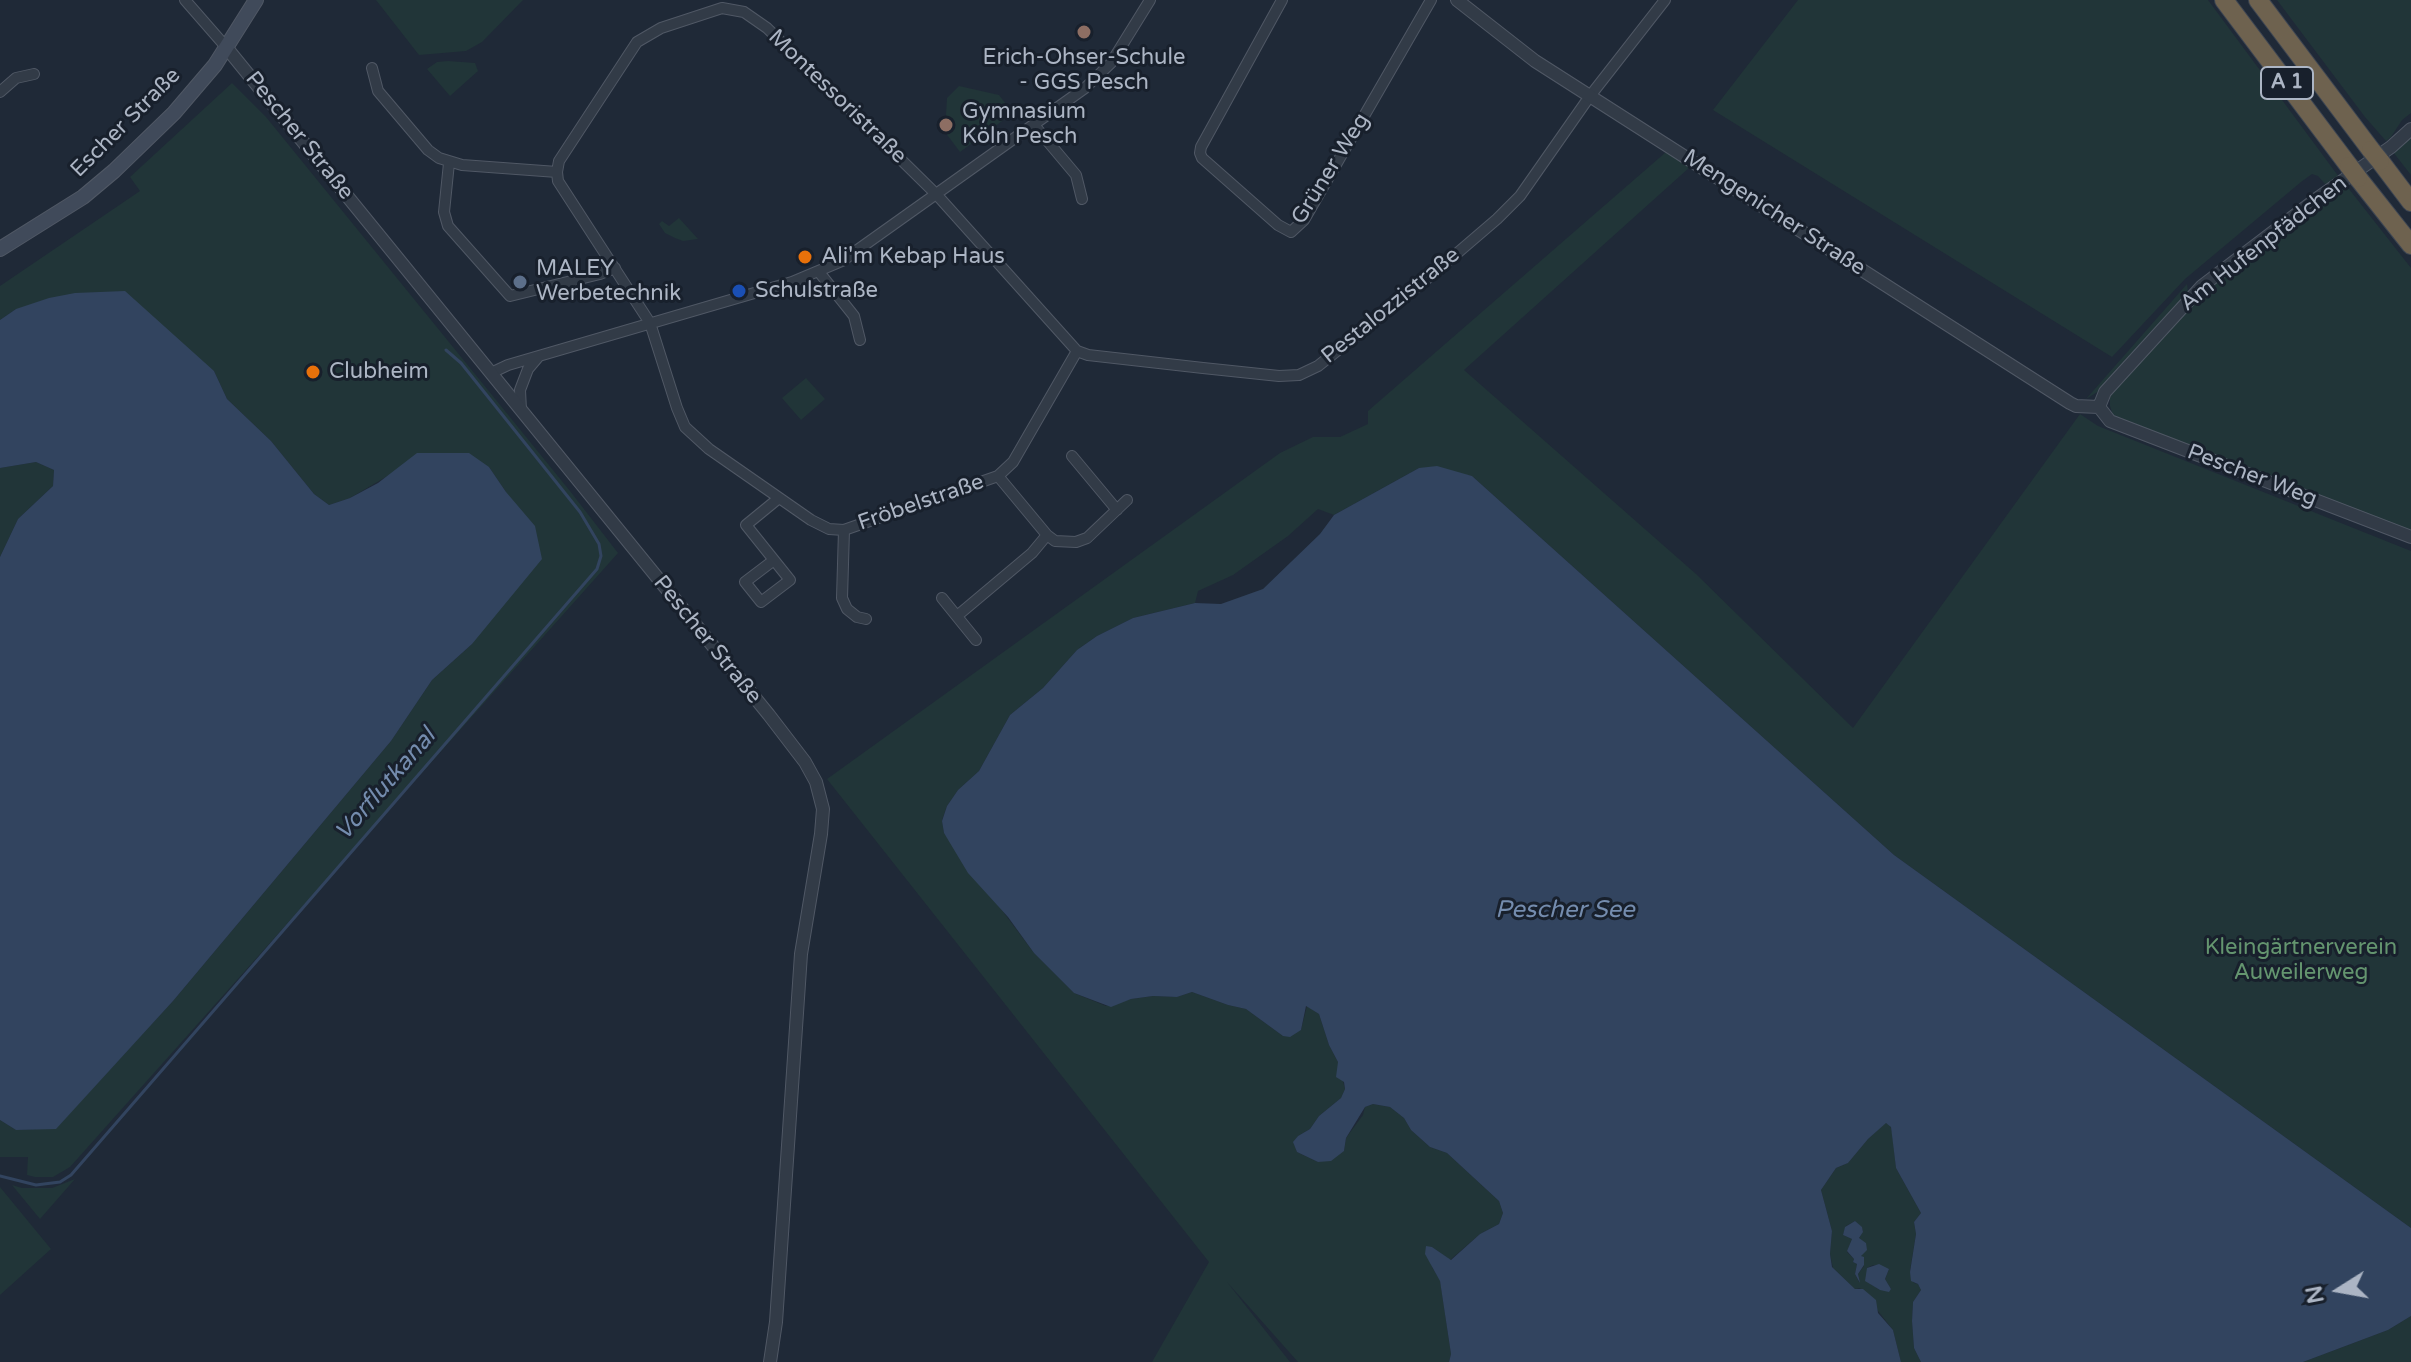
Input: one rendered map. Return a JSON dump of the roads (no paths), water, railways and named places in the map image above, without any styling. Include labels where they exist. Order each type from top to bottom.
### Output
[{"type":"highway","name":"A 1","points":[[2224,0],[2411,245]]},
{"type":"highway","name":"A 1","points":[[2258,0],[2411,202]]},
{"type":"main road","name":"Escher Straße","points":[[0,249],[83,197],[174,113],[226,47],[256,0]]},
{"type":"street","points":[[185,0],[226,47]]},
{"type":"street","points":[[491,373],[502,367],[819,272],[842,261],[1034,125],[1104,71],[1123,47],[1150,0]]},
{"type":"street","name":"Grüner Weg","points":[[1282,0],[1200,153],[1267,215],[1291,232],[1304,220],[1431,0]]},
{"type":"street","name":"Mengenicher Straße","points":[[1457,0],[1525,54],[2070,403],[2099,407]]},
{"type":"street","name":"Pestalozzistraße","points":[[1077,351],[1088,355],[1279,376],[1299,375],[1318,366],[1497,219],[1538,173],[1590,96],[1665,0]]},
{"type":"street","name":"Montessoristraße","points":[[557,172],[559,161],[637,42],[661,28],[722,8],[744,12],[767,28],[937,195]]},
{"type":"street","name":"Pescher Straße","points":[[226,47],[796,750],[820,793],[823,809],[821,834],[801,954],[776,1322],[770,1362]]},
{"type":"street","points":[[372,68],[378,91],[428,150],[449,163],[557,172],[558,181],[650,323]]},
{"type":"street","points":[[0,92],[16,78],[34,74]]},
{"type":"street","points":[[1034,125],[1076,175],[1082,199]]},
{"type":"street","name":"Am Hufenpfädchen","points":[[2099,407],[2105,392],[2202,286],[2411,129]]},
{"type":"street","points":[[449,163],[444,212],[448,226],[510,296],[615,268]]},
{"type":"street","points":[[937,195],[1077,351]]},
{"type":"street","points":[[819,272],[854,316],[860,340]]},
{"type":"street","name":"Fröbelstraße","points":[[650,323],[685,427],[709,449],[811,520],[829,529],[844,530],[998,476],[1013,462],[1077,351]]},
{"type":"street","points":[[521,410],[520,390],[528,369],[539,356]]},
{"type":"street","name":"Pescher Weg","points":[[2099,407],[2110,421],[2411,537]]},
{"type":"street","points":[[1072,456],[1117,510]]},
{"type":"street","name":"Fröbelstraße","points":[[998,476],[1047,535]]},
{"type":"street","points":[[774,560],[746,525],[779,498]]},
{"type":"street","points":[[957,616],[1032,553],[1047,535],[1055,541],[1076,542],[1087,538],[1127,500]]},
{"type":"street","name":"Fröbelstraße","points":[[844,530],[842,598],[847,609],[857,617],[866,619]]},
{"type":"street","points":[[942,598],[976,640]]},
{"type":"water","points":[[125,291],[214,371],[227,399],[271,441],[314,494],[329,505],[378,483],[417,453],[469,453],[489,467],[535,526],[542,559],[472,644],[432,680],[391,741],[173,1001],[56,1129],[16,1130],[0,1120],[0,557],[18,519],[53,486],[54,470],[36,462],[0,468],[0,320],[16,309],[49,298],[75,293]]},
{"type":"water","name":"Pescher See","points":[[1437,466],[1472,476],[1894,855],[2411,1228],[2411,1316],[2388,1330],[2303,1362],[1921,1362],[1914,1348],[1912,1321],[1913,1302],[1921,1290],[1918,1284],[1911,1281],[1910,1272],[1916,1234],[1914,1222],[1921,1213],[1896,1168],[1891,1127],[1886,1123],[1848,1163],[1836,1168],[1821,1190],[1832,1231],[1832,1267],[1855,1289],[1863,1289],[1876,1300],[1878,1313],[1893,1330],[1901,1362],[1449,1362],[1451,1354],[1440,1281],[1425,1254],[1426,1246],[1451,1260],[1480,1234],[1499,1224],[1503,1213],[1499,1201],[1447,1153],[1430,1147],[1390,1107],[1373,1104],[1365,1107],[1346,1138],[1344,1151],[1331,1161],[1318,1162],[1297,1152],[1293,1142],[1341,1098],[1345,1089],[1344,1082],[1336,1077],[1338,1062],[1319,1014],[1306,1006],[1301,1030],[1290,1037],[1283,1036],[1246,1009],[1192,992],[1177,997],[1131,999],[1111,1007],[1074,993],[1034,953],[1008,917],[968,873],[944,833],[942,821],[947,806],[958,790],[979,771],[1010,715],[1043,688],[1077,650],[1133,618],[1195,603],[1221,604],[1263,589],[1320,534],[1334,515],[1419,468]]},
{"type":"water","points":[[1855,1221],[1862,1227],[1859,1238],[1866,1243],[1867,1250],[1861,1256],[1864,1257],[1864,1265],[1858,1274],[1860,1283],[1855,1274],[1857,1264],[1847,1251],[1852,1239],[1843,1235],[1845,1227]]},
{"type":"water","points":[[1879,1264],[1889,1269],[1885,1279],[1891,1289],[1889,1292],[1865,1281],[1867,1268]]},
{"type":"waterway","name":"Vorflutkanal","points":[[0,1176],[36,1185],[60,1182],[71,1175],[597,569],[601,556],[599,544],[580,512],[461,363],[446,350]]},
{"type":"place","name":"Erich-Ohser-Schule - GGS Pesch","points":[[1084,32]]},
{"type":"place","name":"Gymnasium Köln Pesch","points":[[946,125]]},
{"type":"place","name":"Ali'm Kebap Haus","points":[[805,257]]},
{"type":"place","name":"MALEY Werbetechnik","points":[[520,282]]},
{"type":"place","name":"Schulstraße","points":[[739,291]]},
{"type":"place","name":"Clubheim","points":[[313,372]]},
{"type":"park label","name":"Kleingärtnerverein Auweilerweg","points":[[2301,960]]}]
